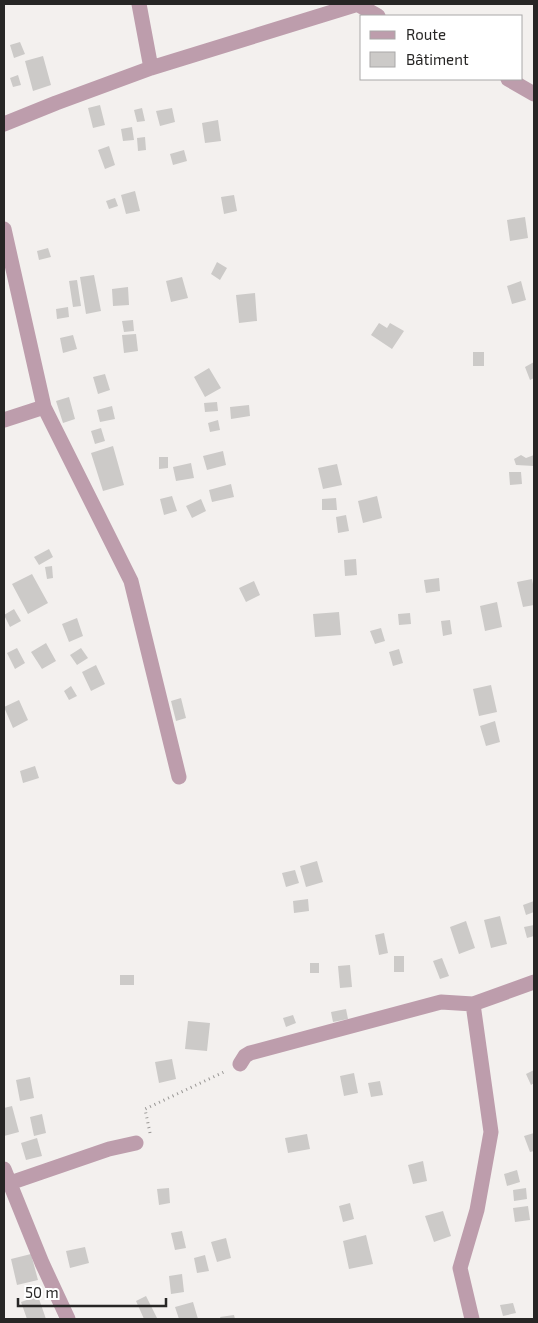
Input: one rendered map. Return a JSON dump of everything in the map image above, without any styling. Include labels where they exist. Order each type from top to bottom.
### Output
[{"type":"street","points":[[140,4],[151,68]]},
{"type":"street","points":[[4,124],[151,68],[358,4],[376,15]]},
{"type":"street","points":[[510,80],[534,94]]},
{"type":"street","points":[[4,229],[44,407],[131,581],[179,777]]},
{"type":"street","points":[[4,420],[44,407]]},
{"type":"street","points":[[240,1064],[244,1056],[250,1053],[441,1002],[473,1004],[534,982]]},
{"type":"street","points":[[472,1319],[460,1268],[477,1210],[491,1132],[473,1004]]},
{"type":"street","points":[[10,1183],[108,1149],[136,1143]]},
{"type":"street","points":[[4,1169],[42,1263],[68,1319]]},
{"type":"path","points":[[136,1143],[151,1137],[145,1109],[240,1064]]},
{"type":"building","points":[[20,42],[25,54],[14,58],[10,45]]},
{"type":"building","points":[[43,56],[51,85],[33,91],[25,61]]},
{"type":"building","points":[[18,75],[21,85],[13,87],[10,78]]},
{"type":"building","points":[[100,105],[105,125],[93,128],[88,108]]},
{"type":"building","points":[[142,108],[145,121],[137,122],[134,110]]},
{"type":"building","points":[[172,108],[175,122],[160,126],[156,111]]},
{"type":"building","points":[[218,120],[221,141],[205,143],[202,123]]},
{"type":"building","points":[[132,127],[134,140],[123,141],[121,129]]},
{"type":"building","points":[[145,137],[146,150],[138,151],[137,138]]},
{"type":"building","points":[[109,146],[115,165],[105,169],[98,150]]},
{"type":"building","points":[[184,150],[187,161],[173,165],[170,154]]},
{"type":"building","points":[[135,191],[140,211],[126,214],[121,195]]},
{"type":"building","points":[[234,195],[237,211],[224,214],[221,197]]},
{"type":"building","points":[[115,198],[118,206],[109,209],[106,201]]},
{"type":"building","points":[[525,217],[528,238],[510,241],[507,220]]},
{"type":"building","points":[[48,248],[51,257],[39,260],[37,251]]},
{"type":"building","points":[[217,262],[227,268],[220,280],[211,274]]},
{"type":"building","points":[[94,275],[101,311],[86,314],[80,277]]},
{"type":"building","points":[[182,277],[188,298],[171,302],[166,281]]},
{"type":"building","points":[[77,280],[81,306],[73,307],[69,281]]},
{"type":"building","points":[[521,281],[526,300],[512,304],[507,286]]},
{"type":"building","points":[[128,287],[129,305],[113,306],[112,289]]},
{"type":"building","points":[[255,293],[257,321],[239,323],[236,295]]},
{"type":"building","points":[[68,307],[69,317],[57,319],[56,309]]},
{"type":"building","points":[[133,320],[134,331],[124,332],[122,321]]},
{"type":"building","points":[[379,323],[387,328],[390,323],[404,331],[392,349],[371,335]]},
{"type":"building","points":[[136,334],[138,351],[124,353],[122,335]]},
{"type":"building","points":[[73,335],[77,349],[63,353],[60,338]]},
{"type":"building","points":[[473,352],[484,352],[484,366],[473,366]]},
{"type":"building","points":[[534,362],[534,378],[530,380],[525,367]]},
{"type":"building","points":[[209,368],[221,388],[205,397],[194,377]]},
{"type":"building","points":[[105,374],[110,390],[98,394],[93,377]]},
{"type":"building","points":[[69,397],[75,419],[63,423],[56,401]]},
{"type":"building","points":[[217,402],[218,411],[205,412],[204,403]]},
{"type":"building","points":[[249,405],[250,416],[231,419],[230,407]]},
{"type":"building","points":[[112,406],[115,419],[100,422],[97,410]]},
{"type":"building","points":[[218,420],[220,430],[210,432],[208,423]]},
{"type":"building","points":[[101,428],[105,441],[95,444],[91,431]]},
{"type":"building","points":[[113,446],[124,485],[103,491],[91,453]]},
{"type":"building","points":[[223,451],[226,465],[207,470],[203,456]]},
{"type":"building","points":[[521,455],[526,458],[534,455],[534,466],[516,465],[514,459]]},
{"type":"building","points":[[159,457],[168,457],[168,468],[159,469]]},
{"type":"building","points":[[191,463],[194,478],[176,481],[173,467]]},
{"type":"building","points":[[337,464],[342,485],[323,489],[318,468]]},
{"type":"building","points":[[509,472],[521,472],[522,484],[510,485]]},
{"type":"building","points":[[231,484],[234,497],[212,502],[209,490]]},
{"type":"building","points":[[172,496],[177,511],[164,515],[160,499]]},
{"type":"building","points":[[377,496],[382,518],[363,523],[358,501]]},
{"type":"building","points":[[336,498],[337,510],[322,510],[322,499]]},
{"type":"building","points":[[201,499],[206,511],[192,518],[186,506]]},
{"type":"building","points":[[346,515],[349,531],[338,533],[336,517]]},
{"type":"building","points":[[49,549],[53,557],[39,565],[34,557]]},
{"type":"building","points":[[356,559],[357,575],[345,576],[344,560]]},
{"type":"building","points":[[52,566],[53,578],[47,579],[45,567]]},
{"type":"building","points":[[32,574],[48,603],[28,614],[12,584]]},
{"type":"building","points":[[439,578],[440,591],[426,593],[424,580]]},
{"type":"building","points":[[532,579],[534,605],[523,607],[517,582]]},
{"type":"building","points":[[254,581],[260,595],[246,602],[239,588]]},
{"type":"building","points":[[497,602],[502,627],[485,631],[480,606]]},
{"type":"building","points":[[14,609],[21,621],[10,627],[4,615]]},
{"type":"building","points":[[339,612],[341,635],[315,637],[313,614]]},
{"type":"building","points":[[410,613],[411,624],[399,625],[398,614]]},
{"type":"building","points":[[77,618],[83,636],[69,642],[62,624]]},
{"type":"building","points":[[450,620],[452,634],[443,636],[441,621]]},
{"type":"building","points":[[381,628],[385,641],[375,644],[370,631]]},
{"type":"building","points":[[46,643],[56,661],[42,669],[31,652]]},
{"type":"building","points":[[17,648],[25,663],[15,669],[7,653]]},
{"type":"building","points":[[81,648],[88,658],[77,665],[70,655]]},
{"type":"building","points":[[399,649],[403,663],[393,666],[389,652]]},
{"type":"building","points":[[96,665],[105,684],[91,691],[82,672]]},
{"type":"building","points":[[491,685],[497,712],[479,716],[473,689]]},
{"type":"building","points":[[71,686],[77,696],[69,700],[64,691]]},
{"type":"building","points":[[181,698],[186,718],[176,721],[171,701]]},
{"type":"building","points":[[19,700],[28,720],[13,728],[4,707]]},
{"type":"building","points":[[495,721],[500,742],[486,746],[480,726]]},
{"type":"building","points":[[35,766],[39,778],[23,783],[20,771]]},
{"type":"building","points":[[317,861],[323,882],[306,887],[300,866]]},
{"type":"building","points":[[295,870],[299,883],[286,887],[282,873]]},
{"type":"building","points":[[308,899],[309,911],[294,913],[293,901]]},
{"type":"building","points":[[534,901],[534,912],[526,915],[523,905]]},
{"type":"building","points":[[500,916],[507,944],[491,948],[484,920]]},
{"type":"building","points":[[466,921],[475,948],[459,954],[450,927]]},
{"type":"building","points":[[534,925],[534,936],[527,938],[524,927]]},
{"type":"building","points":[[384,933],[388,953],[379,955],[375,935]]},
{"type":"building","points":[[394,956],[404,956],[404,972],[394,972]]},
{"type":"building","points":[[442,958],[449,976],[440,979],[433,961]]},
{"type":"building","points":[[310,963],[319,963],[319,973],[310,973]]},
{"type":"building","points":[[350,965],[352,987],[340,988],[338,966]]},
{"type":"building","points":[[120,975],[134,975],[134,985],[120,985]]},
{"type":"building","points":[[346,1009],[348,1019],[333,1022],[331,1012]]},
{"type":"building","points":[[293,1015],[296,1023],[286,1027],[283,1018]]},
{"type":"building","points":[[188,1021],[210,1023],[207,1051],[185,1049]]},
{"type":"building","points":[[172,1059],[176,1079],[159,1083],[155,1062]]},
{"type":"building","points":[[534,1070],[534,1083],[531,1085],[526,1074]]},
{"type":"building","points":[[354,1073],[358,1093],[344,1096],[340,1076]]},
{"type":"building","points":[[30,1077],[34,1098],[20,1101],[16,1080]]},
{"type":"building","points":[[380,1081],[383,1095],[371,1097],[368,1083]]},
{"type":"building","points":[[12,1106],[19,1132],[4,1136],[4,1108]]},
{"type":"building","points":[[42,1114],[46,1133],[34,1136],[30,1117]]},
{"type":"building","points":[[534,1133],[534,1151],[530,1152],[524,1136]]},
{"type":"building","points":[[307,1134],[310,1149],[288,1153],[285,1138]]},
{"type":"building","points":[[37,1138],[42,1156],[26,1160],[21,1143]]},
{"type":"building","points":[[423,1161],[427,1181],[413,1184],[408,1165]]},
{"type":"building","points":[[517,1170],[520,1182],[507,1186],[504,1174]]},
{"type":"building","points":[[169,1188],[170,1203],[159,1205],[157,1189]]},
{"type":"building","points":[[526,1188],[527,1199],[514,1201],[513,1190]]},
{"type":"building","points":[[350,1203],[354,1219],[343,1222],[339,1206]]},
{"type":"building","points":[[528,1206],[530,1220],[515,1222],[513,1208]]},
{"type":"building","points":[[443,1211],[451,1236],[434,1242],[425,1216]]},
{"type":"building","points":[[182,1231],[186,1248],[175,1250],[171,1233]]},
{"type":"building","points":[[366,1235],[373,1264],[349,1269],[343,1241]]},
{"type":"building","points":[[226,1238],[231,1258],[217,1262],[211,1242]]},
{"type":"building","points":[[85,1247],[89,1263],[70,1268],[66,1251]]},
{"type":"building","points":[[31,1254],[38,1280],[17,1285],[11,1259]]},
{"type":"building","points":[[205,1255],[209,1271],[197,1273],[194,1258]]},
{"type":"building","points":[[182,1274],[184,1292],[171,1294],[169,1276]]},
{"type":"building","points":[[38,1296],[46,1319],[27,1319],[21,1302]]},
{"type":"building","points":[[146,1296],[157,1318],[155,1319],[144,1319],[136,1301]]},
{"type":"building","points":[[193,1302],[198,1319],[179,1319],[175,1307]]},
{"type":"building","points":[[513,1303],[516,1313],[503,1316],[500,1305]]},
{"type":"building","points":[[234,1315],[235,1319],[221,1319],[220,1317]]}]
